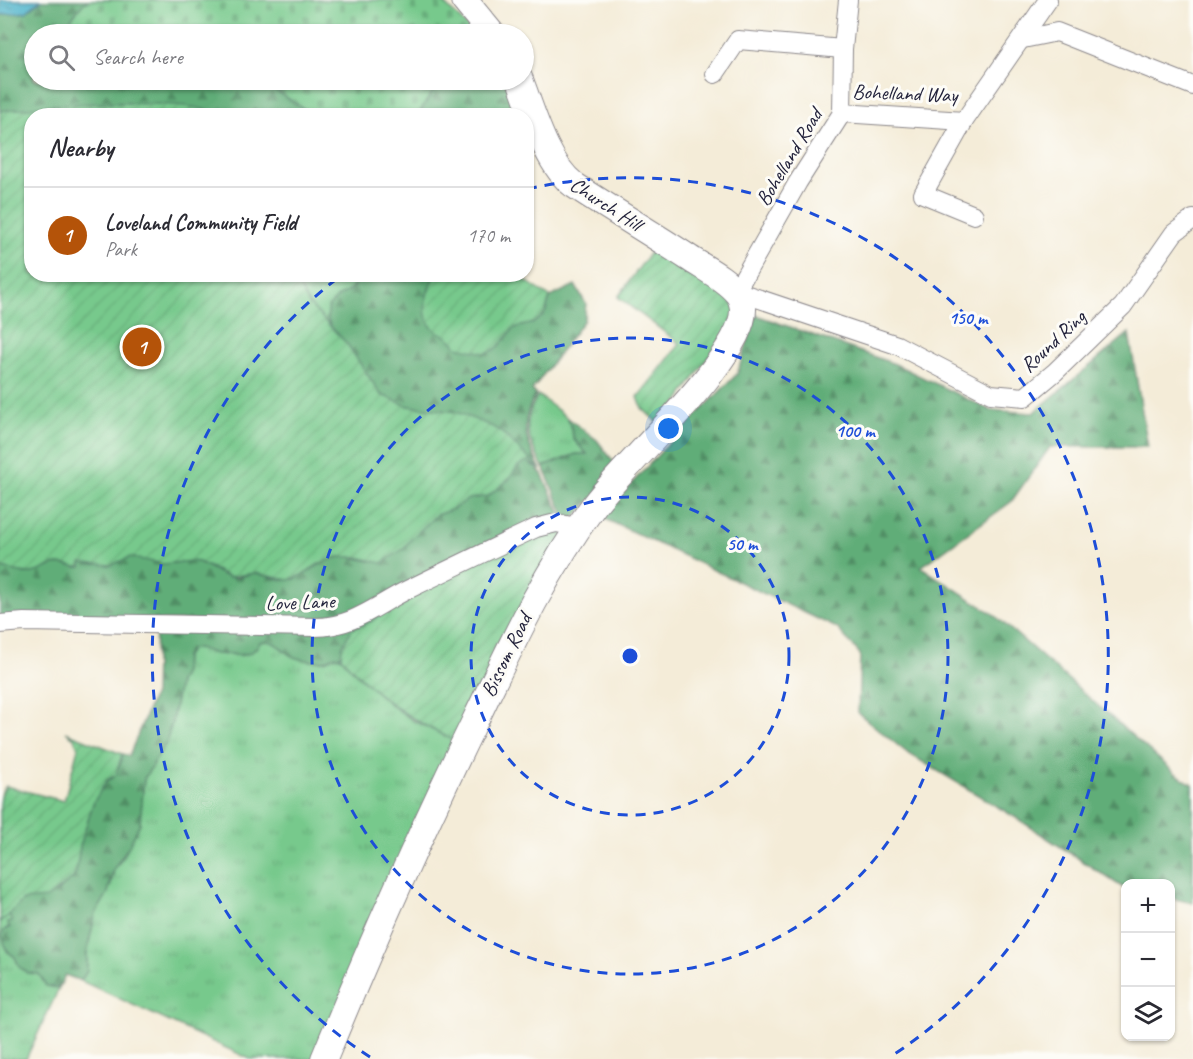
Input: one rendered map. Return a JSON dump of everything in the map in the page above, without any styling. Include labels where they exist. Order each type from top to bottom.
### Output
[{"type":"street","points":[[464,0],[484,24]]},
{"type":"street","name":"Bohelland Road","points":[[736,291],[798,182],[842,113],[843,50],[848,0]]},
{"type":"street","name":"Bohelland Way","points":[[842,113],[964,121],[1048,0]]},
{"type":"street","points":[[1023,39],[1057,33],[1193,86]]},
{"type":"street","points":[[715,74],[738,40],[843,50]]},
{"type":"street","name":"Church Hill","points":[[524,90],[531,108]]},
{"type":"street","name":"Church Hill","points":[[534,115],[550,155],[563,176],[705,268],[736,291]]},
{"type":"street","points":[[964,121],[923,194],[974,215]]},
{"type":"street","name":"Round Ring","points":[[736,291],[897,345],[991,394],[1025,398],[1123,306],[1174,233],[1193,219]]},
{"type":"street","name":"Bissom Road","points":[[324,1059],[426,821],[517,632],[550,570],[577,527],[606,489],[711,373],[729,349],[738,333],[743,314],[741,299],[736,291]]},
{"type":"street","name":"Love Lane","points":[[0,624],[336,626],[356,620],[388,600],[536,528],[556,523],[577,527]]},
{"type":"green space","points":[[41,0],[121,0],[155,24],[24,24],[24,90],[275,90],[303,108],[192,108],[123,103],[67,104],[0,111],[0,15],[26,12]]},
{"type":"green space","points":[[89,0],[441,0],[465,24],[66,24]]},
{"type":"green space","points":[[275,90],[434,90],[422,108],[303,108]]},
{"type":"green space","points":[[434,90],[521,90],[524,108],[422,108]]},
{"type":"green space","points":[[123,103],[197,108],[29,108],[67,104]]},
{"type":"green space","points":[[24,108],[24,282],[297,282],[308,303],[347,344],[381,395],[408,406],[456,412],[491,426],[501,432],[541,470],[527,461],[518,466],[509,479],[488,496],[468,499],[453,509],[436,515],[403,549],[382,563],[357,557],[338,557],[289,580],[254,573],[229,577],[199,562],[163,564],[130,557],[111,565],[81,563],[81,567],[78,567],[57,564],[34,573],[0,568],[0,111]]},
{"type":"green space","points":[[659,240],[742,309],[661,426],[642,408],[638,397],[680,344],[618,297]]},
{"type":"green space","points":[[297,282],[357,282],[349,291],[339,296],[327,318],[331,327],[308,303]]},
{"type":"green space","points":[[357,282],[432,282],[426,301],[432,327],[452,338],[458,347],[485,353],[506,338],[514,328],[539,319],[545,313],[550,297],[575,285],[586,304],[584,320],[532,390],[536,394],[527,415],[528,441],[541,470],[501,432],[456,412],[408,406],[381,395],[347,344],[331,327],[327,318],[329,306],[339,296],[349,291]]},
{"type":"green space","points":[[432,282],[528,282],[550,297],[545,313],[539,319],[514,328],[497,348],[485,353],[457,347],[451,339],[431,326],[427,320],[425,307]]},
{"type":"green space","points":[[756,315],[895,364],[990,410],[1033,413],[1129,333],[1148,447],[1050,447],[1011,502],[921,567],[992,613],[1174,772],[1193,785],[1193,903],[1175,899],[1175,879],[1121,879],[1121,886],[1018,819],[906,752],[858,713],[860,654],[837,628],[601,517],[737,374]]},
{"type":"green space","points":[[538,395],[568,418],[574,440],[587,454],[576,454],[543,467],[533,448],[528,431],[529,415]]},
{"type":"green space","points":[[568,418],[597,440],[620,470],[568,524],[543,467],[576,454],[587,454],[574,439]]},
{"type":"green space","points":[[527,460],[542,474],[565,523],[356,619],[0,622],[0,568],[29,573],[57,564],[78,567],[81,567],[81,563],[111,565],[130,557],[163,564],[199,562],[223,575],[235,578],[254,573],[284,580],[295,579],[329,559],[347,556],[370,561],[403,549],[436,515],[453,509],[468,499],[488,496]]},
{"type":"green space","points":[[576,528],[462,744],[397,708],[369,685],[341,657],[342,647],[352,629],[372,621],[389,607],[537,529]]},
{"type":"green space","points":[[389,607],[375,619],[349,635],[341,657],[336,656],[323,661],[297,658],[266,641],[260,642],[254,650],[244,655],[218,654],[196,648],[191,649],[185,657],[184,672],[179,682],[166,743],[144,779],[140,823],[129,846],[113,870],[108,893],[95,915],[87,951],[87,971],[81,981],[65,975],[60,986],[56,988],[46,986],[39,974],[28,973],[19,967],[15,957],[7,951],[2,936],[3,931],[10,927],[7,923],[12,922],[9,914],[23,900],[42,898],[57,891],[73,878],[93,803],[107,780],[113,778],[120,765],[122,754],[129,756],[154,694],[156,626],[325,628]]},
{"type":"green space","points":[[260,642],[274,642],[305,660],[322,661],[333,656],[341,657],[355,673],[391,705],[414,721],[462,744],[322,1059],[250,1059],[81,981],[87,970],[87,951],[95,915],[111,885],[114,870],[140,823],[144,779],[166,743],[179,682],[184,672],[185,657],[191,649],[196,648],[238,656],[247,654],[254,650]]},
{"type":"green space","points":[[66,732],[122,754],[116,775],[107,780],[93,803],[73,878],[47,898],[23,900],[0,921],[2,791],[6,786],[64,801],[78,748],[74,738]]},
{"type":"green space","points":[[9,914],[13,923],[3,931],[7,951],[28,973],[39,974],[56,988],[60,986],[26,1059],[0,1059],[0,921]]},
{"type":"water","points":[[0,0],[41,0],[26,12],[0,15]]},
{"type":"place","name":"Loveland Community Field","points":[[142,347]]}]
